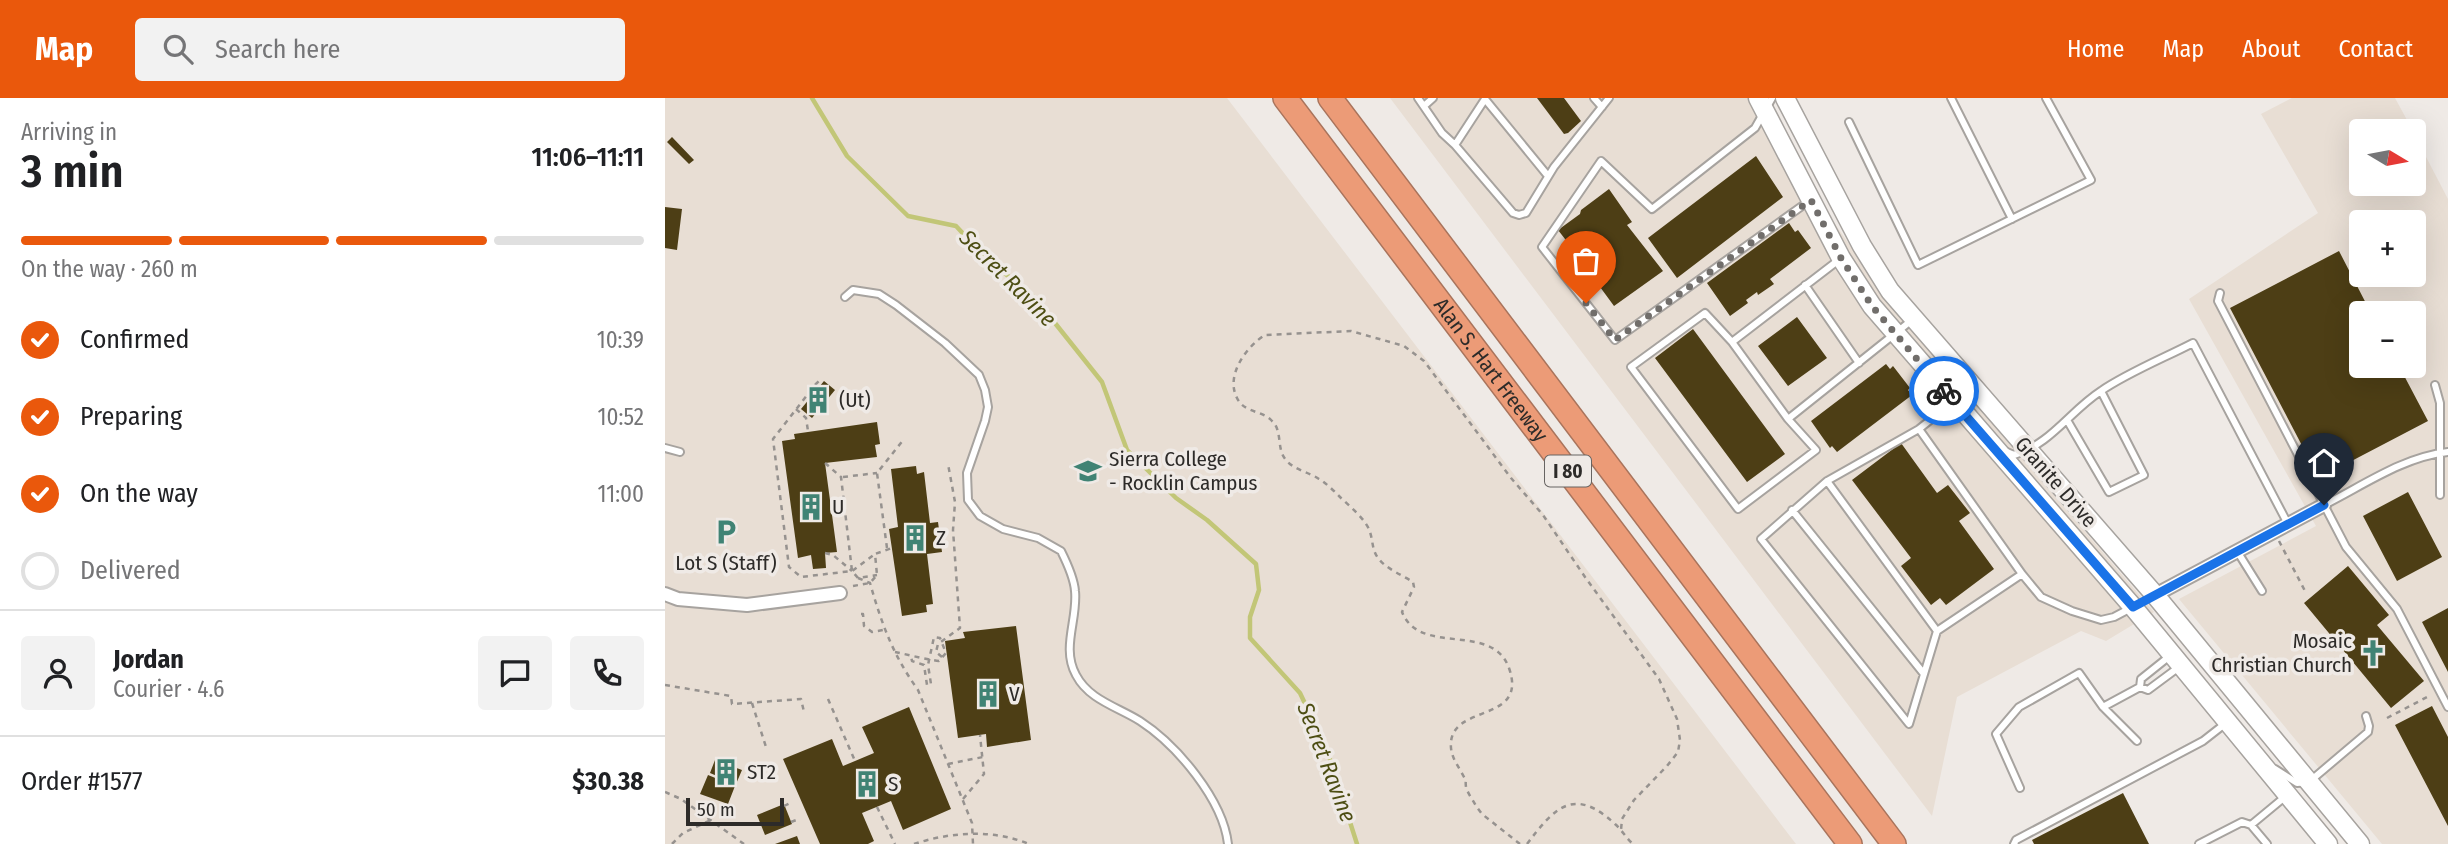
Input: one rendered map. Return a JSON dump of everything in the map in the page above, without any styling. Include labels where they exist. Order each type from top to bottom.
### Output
[{"type":"highway","name":"Alan S. Hart Freeway","points":[[1285,98],[1850,844]]},
{"type":"highway","name":"Alan S. Hart Freeway","points":[[1330,98],[1893,844]]},
{"type":"street","name":"Granite Drive","points":[[1785,98],[1862,246],[1890,290],[2155,595],[2360,844]]},
{"type":"street","name":"Granite Drive","points":[[1765,102],[1841,258],[1872,306],[2133,607],[2328,844]]},
{"type":"street","points":[[2133,607],[2324,505]]},
{"type":"street","points":[[665,594],[678,599],[747,605],[840,593]]},
{"type":"lane","points":[[1418,98],[1442,133],[1513,213],[1519,215],[1526,212],[1548,176],[1609,98]]},
{"type":"lane","points":[[1424,106],[1433,98]]},
{"type":"lane","points":[[1594,98],[1602,107]]},
{"type":"lane","points":[[1951,98],[2012,219]]},
{"type":"lane","points":[[1849,122],[1919,265],[2091,180],[2046,98]]},
{"type":"lane","points":[[1455,145],[1485,99],[1548,176]]},
{"type":"lane","points":[[1765,102],[1755,128],[1652,209],[1601,162],[1542,247],[1615,340],[1811,200]]},
{"type":"lane","points":[[1732,342],[1841,258]]},
{"type":"lane","points":[[1805,285],[1859,363]]},
{"type":"lane","points":[[845,297],[853,290],[879,294],[945,343],[979,374],[988,407],[967,473],[968,500],[980,516],[1003,529],[1038,538],[1061,551],[1076,592],[1070,660],[1076,676],[1093,696],[1142,722],[1177,753],[1216,804],[1226,828],[1228,844]]},
{"type":"lane","points":[[2220,293],[2218,301],[2346,547],[2397,609],[2448,707]]},
{"type":"lane","points":[[1705,313],[1732,342],[1788,419],[1816,450],[1738,509],[1631,368],[1705,313]]},
{"type":"lane","points":[[1788,419],[1914,319]]},
{"type":"lane","points":[[1994,446],[2014,455],[2029,451],[2044,442],[2101,391],[2193,343],[2288,524]]},
{"type":"lane","points":[[2435,385],[2440,403],[2439,495]]},
{"type":"lane","points":[[2067,420],[2109,492],[2144,475],[2101,391]]},
{"type":"lane","points":[[1954,402],[1919,429],[1827,481],[1761,539],[1909,724],[1937,631],[2022,574]]},
{"type":"lane","points":[[1919,429],[2041,597],[2101,620],[2114,617],[2133,607]]},
{"type":"lane","points":[[665,448],[680,452]]},
{"type":"lane","points":[[2324,505],[2402,464],[2448,452]]},
{"type":"lane","points":[[1827,481],[1937,631]]},
{"type":"lane","points":[[1792,510],[1924,674]]},
{"type":"lane","points":[[2237,551],[2262,591]]},
{"type":"lane","points":[[2140,687],[2141,679],[2176,660]]},
{"type":"lane","points":[[2103,707],[2140,687],[2148,690],[2176,660]]},
{"type":"lane","points":[[2020,788],[1996,734],[2019,706],[2079,673],[2103,707],[2137,741]]},
{"type":"lane","points":[[2256,756],[2297,783],[2309,782],[2368,732],[2366,716]]},
{"type":"lane","points":[[2014,844],[2016,839],[2203,741],[2228,722]]},
{"type":"lane","points":[[2251,825],[2288,795]]},
{"type":"lane","points":[[2199,844],[2242,822],[2251,825],[2267,844]]},
{"type":"path","points":[[1520,844],[1482,814],[1476,806],[1451,750],[1454,730],[1462,722],[1499,707],[1508,698],[1511,689],[1508,666],[1496,652],[1484,645],[1459,638],[1433,636],[1418,631],[1405,621],[1402,612],[1414,586],[1413,582],[1380,561],[1375,554],[1366,523],[1340,497],[1323,482],[1286,460],[1278,439],[1278,430],[1271,420],[1247,409],[1236,397],[1234,376],[1238,366],[1254,342],[1265,335],[1351,331],[1404,346],[1425,361],[1511,478],[1543,515],[1659,679],[1677,719],[1680,740],[1678,752],[1634,800],[1622,819],[1621,830]]},
{"type":"path","points":[[773,439],[822,379]]},
{"type":"path","points":[[796,409],[806,418],[808,431]]},
{"type":"path","points":[[768,435],[773,439],[789,567],[801,577],[852,571],[875,554],[889,548],[877,473]]},
{"type":"path","points":[[841,477],[877,473],[904,439]]},
{"type":"path","points":[[825,463],[841,477],[852,571]]},
{"type":"path","points":[[942,657],[936,652],[938,644],[961,628],[953,530],[955,502],[948,464]]},
{"type":"path","points":[[2274,531],[2305,591]]},
{"type":"path","points":[[825,554],[833,555],[858,578],[870,583]]},
{"type":"path","points":[[853,586],[870,583],[877,575],[875,554]]},
{"type":"path","points":[[858,578],[877,575]]},
{"type":"path","points":[[870,583],[883,630],[918,690],[963,799],[972,823],[973,844]]},
{"type":"path","points":[[860,614],[863,614],[864,626],[872,632],[883,630]]},
{"type":"path","points":[[895,652],[929,660],[939,661],[946,653],[940,638],[934,637],[929,660],[931,684],[927,685],[924,665],[912,662],[911,656]]},
{"type":"path","points":[[665,685],[731,696]]},
{"type":"path","points":[[733,689],[732,704],[801,699]]},
{"type":"path","points":[[2387,718],[2440,690]]},
{"type":"path","points":[[800,694],[804,712]]},
{"type":"path","points":[[828,699],[855,761]]},
{"type":"path","points":[[752,703],[766,747]]},
{"type":"path","points":[[963,799],[984,774],[980,735]]},
{"type":"path","points":[[948,764],[983,757]]},
{"type":"path","points":[[665,792],[744,844]]},
{"type":"path","points":[[785,806],[792,802]]},
{"type":"path","points":[[1527,844],[1559,809],[1577,803],[1585,803],[1599,811],[1633,844]]},
{"type":"path","points":[[877,807],[895,844]]},
{"type":"path","points":[[791,822],[799,819]]},
{"type":"path","points":[[672,844],[683,834],[711,820]]},
{"type":"path","points":[[914,844],[956,834],[1017,839],[1028,844]]},
{"type":"shaded area","name":"Sierra College - Rocklin Campus","points":[[665,98],[1227,98],[1796,844],[665,844]]},
{"type":"shaded area","points":[[1390,98],[1768,98],[1833,221],[1894,309],[2154,612],[2106,641],[2081,631],[1957,697],[1932,816]]},
{"type":"shaded area","points":[[2292,98],[2395,98],[2406,119],[2349,119],[2349,196],[2426,196],[2426,157],[2448,199],[2448,844],[2382,844],[2179,599],[2316,526],[2189,299],[2318,213],[2261,114]]},
{"type":"building","points":[[1537,98],[1564,98],[1581,121],[1564,134]]},
{"type":"building","points":[[672,137],[694,160],[689,164],[667,142]]},
{"type":"building","points":[[1756,156],[1783,197],[1677,278],[1648,238]]},
{"type":"building","points":[[1609,189],[1632,222],[1627,225],[1663,271],[1614,306],[1558,230]]},
{"type":"building","points":[[665,207],[682,209],[677,250],[665,248]]},
{"type":"building","points":[[1789,223],[1795,232],[1798,230],[1811,248],[1770,279],[1774,284],[1746,300],[1748,303],[1730,316],[1707,283]]},
{"type":"building","points":[[2339,251],[2349,270],[2349,287],[2358,287],[2365,301],[2349,301],[2349,378],[2405,378],[2428,421],[2319,478],[2230,308]]},
{"type":"building","points":[[1797,317],[1827,358],[1788,386],[1758,346]]},
{"type":"building","points":[[1693,329],[1785,454],[1747,482],[1655,358]]},
{"type":"building","points":[[1886,364],[1890,369],[1893,366],[1910,388],[1908,390],[1912,395],[1837,452],[1832,446],[1830,448],[1811,421]]},
{"type":"building","name":"(Ut)","points":[[824,381],[835,390],[812,418],[801,409]]},
{"type":"building","name":"U","points":[[877,422],[880,444],[875,445],[877,457],[825,463],[837,552],[825,553],[826,568],[813,569],[811,555],[798,558],[782,441],[795,439],[794,434]]},
{"type":"building","points":[[1901,443],[1937,493],[1948,485],[1970,513],[1959,521],[1994,569],[1946,605],[1940,598],[1931,605],[1901,566],[1911,558],[1852,480]]},
{"type":"building","name":"Z","points":[[916,466],[917,474],[924,472],[930,523],[938,522],[942,552],[927,554],[933,604],[926,605],[927,612],[902,616],[889,529],[898,527],[891,469]]},
{"type":"building","points":[[2408,492],[2442,557],[2397,581],[2363,516]]},
{"type":"building","name":"Mosaic Christian Church","points":[[2348,566],[2389,615],[2377,625],[2424,681],[2391,708],[2304,603]]},
{"type":"building","points":[[2448,608],[2448,672],[2422,622]]},
{"type":"building","name":"V","points":[[1016,626],[1031,740],[987,747],[986,734],[958,738],[945,641],[965,638],[963,632]]},
{"type":"building","points":[[2432,706],[2448,737],[2448,826],[2395,725]]},
{"type":"building","name":"S","points":[[909,707],[951,809],[903,830],[891,801],[862,813],[874,841],[868,844],[820,844],[783,759],[832,739],[843,766],[874,753],[862,727]]},
{"type":"building","name":"ST2","points":[[715,760],[742,770],[736,784],[710,773]]},
{"type":"building","points":[[708,775],[735,786],[728,804],[700,794]]},
{"type":"building","points":[[2123,793],[2149,844],[2034,844],[2032,840]]},
{"type":"building","points":[[784,804],[792,824],[765,835],[757,815]]},
{"type":"building","points":[[797,836],[800,844],[775,844]]},
{"type":"waterway","name":"Secret Ravine","points":[[812,98],[847,156],[908,216],[956,226],[986,258],[1035,298],[1102,382],[1127,450],[1176,498],[1207,520],[1256,564],[1259,590],[1250,617],[1250,638],[1300,693],[1327,750],[1357,844]]},
{"type":"way so far","points":[[1586,303],[1615,340],[1811,200],[1841,258],[1872,306],[1944,391]]},
{"type":"place","name":"(Ut)","points":[[818,400]]},
{"type":"place","name":"Sierra College - Rocklin Campus","points":[[1088,471]]},
{"type":"place","name":"U","points":[[811,507]]},
{"type":"place","name":"Lot S (Staff)","points":[[726,532]]},
{"type":"place","name":"Z","points":[[915,538]]},
{"type":"place","name":"Mosaic Christian Church","points":[[2373,653]]},
{"type":"place","name":"V","points":[[988,694]]},
{"type":"place","name":"ST2","points":[[726,772]]},
{"type":"place","name":"S","points":[[867,784]]},
{"type":"route","points":[[1944,391],[2133,607],[2324,505]]}]
